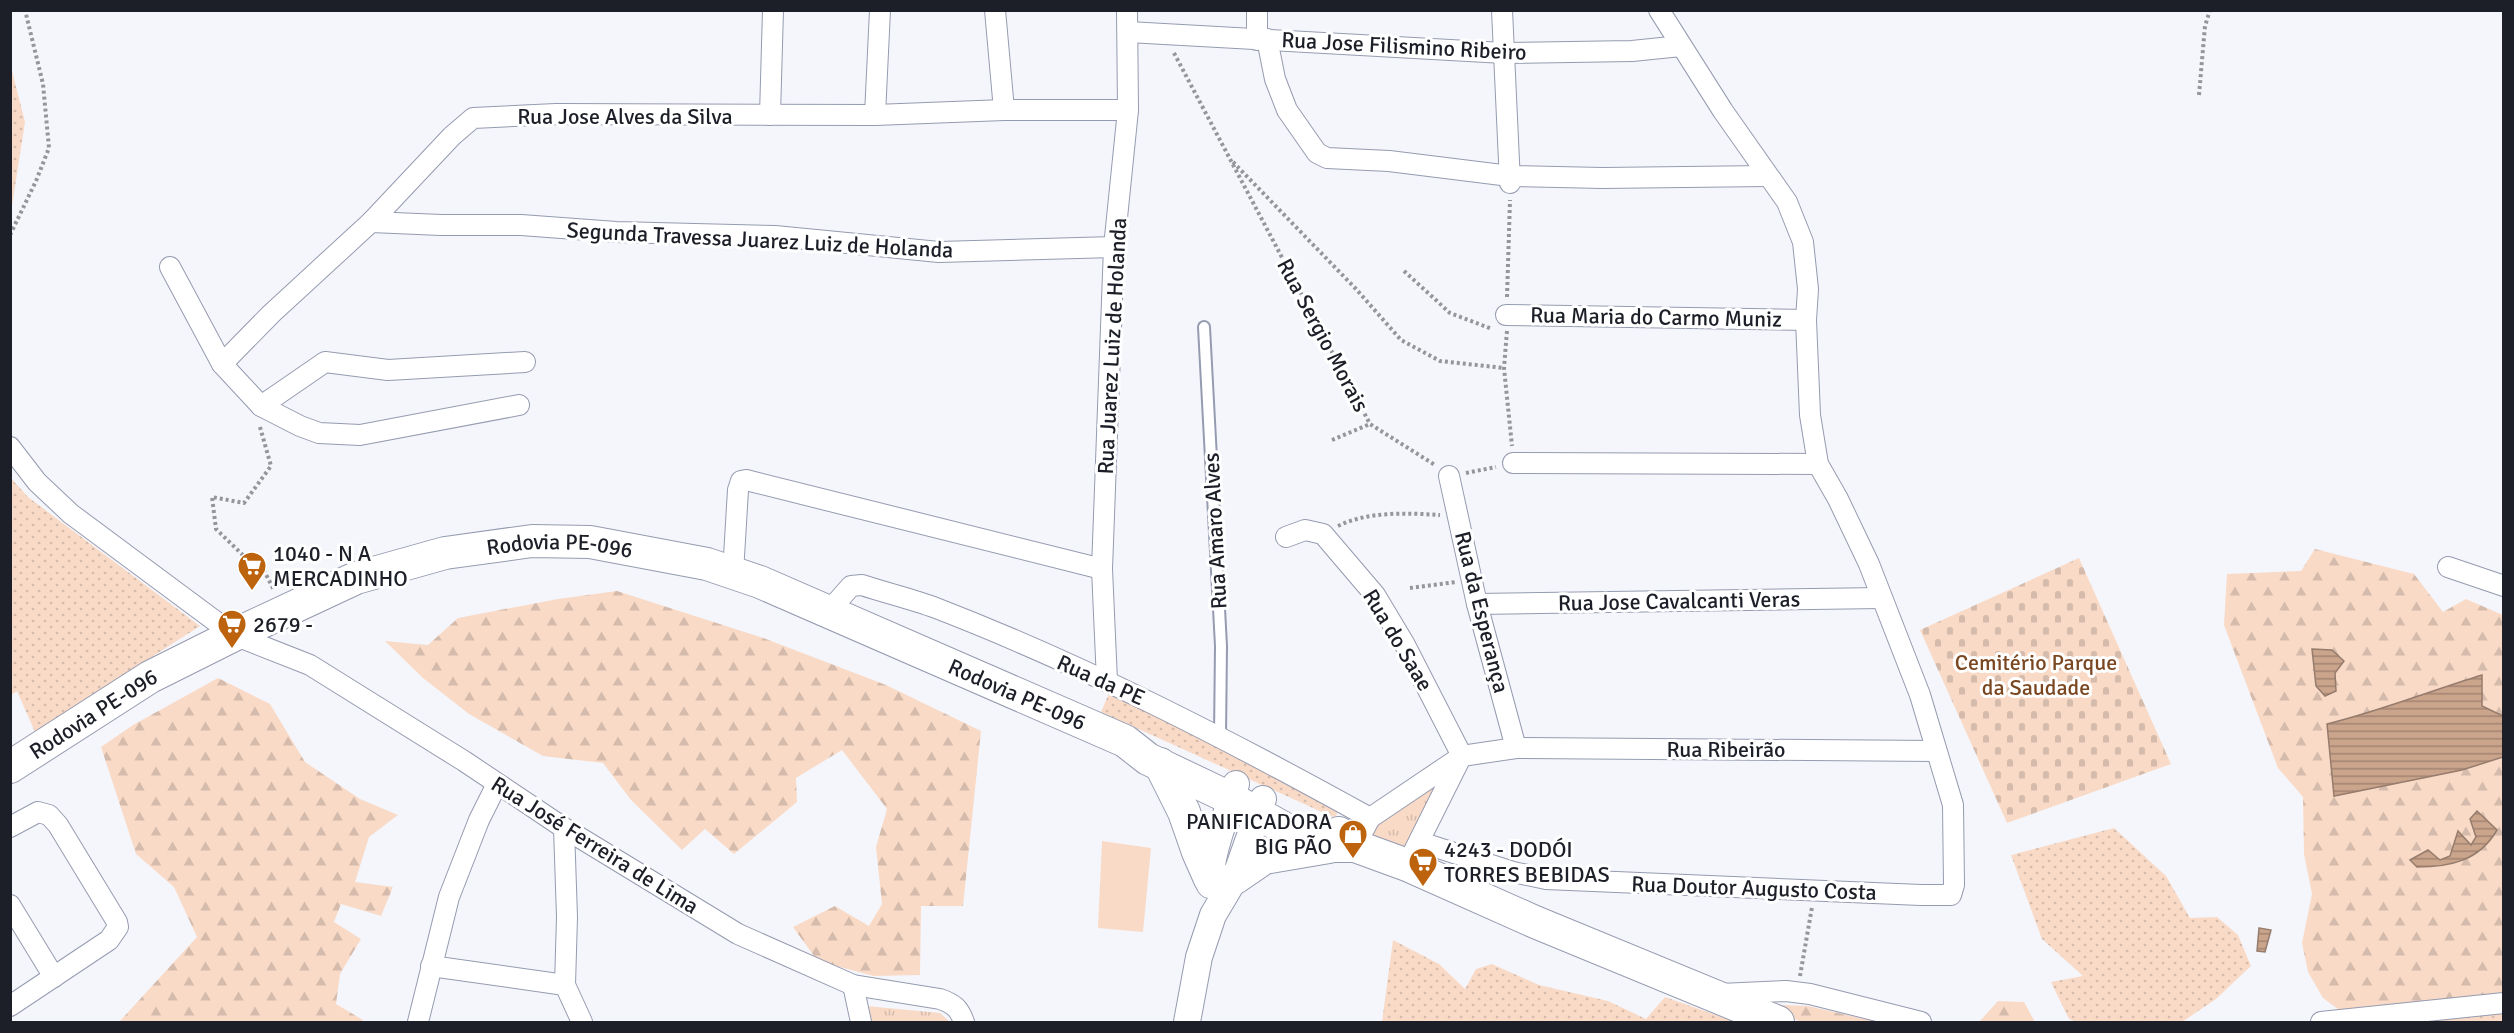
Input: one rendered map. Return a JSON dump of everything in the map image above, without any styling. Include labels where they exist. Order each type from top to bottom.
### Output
[{"type":"main road","name":"Rodovia PE-096","points":[[10,767],[150,677],[284,610],[356,578],[445,553],[532,541],[590,542],[707,564],[828,612],[1125,741]]},
{"type":"main road","points":[[1125,741],[1148,759],[1247,799]]},
{"type":"main road","points":[[1125,741],[1157,743],[1247,799],[1287,830],[1344,846],[1414,853],[1535,922],[1778,1023]]},
{"type":"main road","points":[[1160,764],[1184,812],[1198,852],[1223,879],[1264,858],[1344,846]]},
{"type":"street","points":[[770,115],[773,10]]},
{"type":"street","points":[[875,115],[880,10]]},
{"type":"street","points":[[995,10],[1004,110]]},
{"type":"street","name":"Rua Juarez Luiz de Holanda","points":[[1107,681],[1102,569],[1114,247],[1128,110],[1127,10]]},
{"type":"street","points":[[1257,10],[1262,40],[1287,110],[1317,153],[1327,158],[1389,161],[1510,180],[1767,176]]},
{"type":"street","points":[[1502,10],[1510,180]]},
{"type":"street","points":[[1659,10],[1767,176],[1787,202],[1803,242],[1808,289],[1806,320],[1810,416],[1818,464],[1847,517],[1881,598],[1920,695],[1936,751]]},
{"type":"street","name":"Rua Jose Filismino Ribeiro","points":[[1128,32],[1504,53],[1622,51],[1681,46]]},
{"type":"street","name":"Rua Jose Alves da Silva","points":[[222,364],[271,314],[371,222],[452,136],[473,118],[556,114],[875,115],[1004,110],[1128,110]]},
{"type":"street","name":"Segunda Travessa Juarez Luiz de Holanda","points":[[371,222],[521,225],[616,232],[775,236],[939,252],[1114,247]]},
{"type":"street","points":[[170,267],[222,364],[261,406],[319,433],[360,435],[519,405]]},
{"type":"street","name":"Rua Maria do Carmo Muniz","points":[[1506,315],[1806,320]]},
{"type":"street","points":[[261,406],[325,362],[387,370],[525,362]]},
{"type":"street","name":"Rua José Ferreira de Lima","points":[[10,447],[37,482],[71,514],[234,635],[310,665],[464,761],[564,828],[738,934],[853,985],[940,999],[959,1008],[964,1023]]},
{"type":"street","points":[[1514,464],[1818,464]]},
{"type":"street","name":"Rua da Esperança","points":[[1449,476],[1477,604],[1516,748]]},
{"type":"street","points":[[733,573],[738,490],[741,481],[746,480],[1102,569]]},
{"type":"street","points":[[1286,537],[1305,530],[1323,534]]},
{"type":"street","name":"Rua do Saae","points":[[1323,534],[1375,595],[1405,645],[1462,756]]},
{"type":"street","points":[[2448,567],[2504,586]]},
{"type":"street","name":"Rua da PE","points":[[828,612],[851,586],[862,585],[934,608],[1107,681],[1220,736],[1370,818]]},
{"type":"street","name":"Rua Jose Cavalcanti Veras","points":[[1477,604],[1881,598]]},
{"type":"street","name":"Rua Ribeirão","points":[[1462,756],[1516,748],[1936,751]]},
{"type":"street","name":"Rua Doutor Augusto Costa","points":[[1414,853],[1546,879],[1950,895],[1954,885],[1953,805],[1936,751]]},
{"type":"street","points":[[1344,846],[1370,818],[1462,756]]},
{"type":"street","points":[[1414,853],[1462,756]]},
{"type":"street","points":[[418,1023],[449,897],[479,820],[497,784]]},
{"type":"street","points":[[1187,1023],[1199,957],[1223,879],[1216,841],[1247,799]]},
{"type":"street","points":[[10,827],[38,812],[49,815],[58,825],[117,922],[117,932],[109,940],[10,1006]]},
{"type":"street","points":[[564,828],[567,917],[565,985],[582,1023]]},
{"type":"street","points":[[10,905],[54,977]]},
{"type":"street","points":[[431,966],[565,985]]},
{"type":"street","points":[[853,985],[861,1023]]},
{"type":"street","points":[[1709,995],[1797,992],[1921,1023]]},
{"type":"street","points":[[2321,1023],[2504,1003]]},
{"type":"lane","name":"Rua Amaro Alves","points":[[1204,327],[1221,646],[1220,736]]},
{"type":"path","points":[[10,235],[25,207],[49,148],[43,84],[25,10]]},
{"type":"path","points":[[2199,95],[2205,26],[2210,10]]},
{"type":"path","name":"Rua Sergio Morais","points":[[1150,34],[1174,53],[1370,424],[1449,476]]},
{"type":"path","points":[[1229,158],[1356,289],[1401,340],[1440,361],[1504,368]]},
{"type":"path","points":[[1404,271],[1450,313],[1508,335]]},
{"type":"path","points":[[261,406],[257,419],[271,466],[244,503],[212,497],[216,529],[249,561],[260,563],[284,610]]},
{"type":"path","points":[[1332,440],[1370,424]]},
{"type":"path","points":[[1449,476],[1514,464]]},
{"type":"path","points":[[1323,534],[1351,519],[1404,513],[1458,515]]},
{"type":"path","points":[[1410,588],[1472,581]]},
{"type":"path","points":[[1797,992],[1815,891]]},
{"type":"green space","points":[[11,67],[25,122],[11,212]]},
{"type":"green space","points":[[10,477],[28,497],[200,626],[35,732],[17,691],[11,695]]},
{"type":"green space","points":[[2315,549],[2414,574],[2443,612],[2466,599],[2503,615],[2503,1002],[2342,1012],[2323,998],[2308,972],[2302,943],[2312,894],[2304,854],[2303,797],[2278,768],[2224,625],[2227,574],[2301,571]]},
{"type":"green space","name":"Cemitério Parque da Saudade","points":[[2079,558],[2171,764],[2007,823],[1920,630]]},
{"type":"green space","points":[[617,591],[766,639],[886,685],[981,731],[963,906],[921,906],[920,975],[874,976],[836,966],[814,956],[793,927],[835,906],[869,926],[882,904],[876,847],[887,809],[842,750],[796,778],[797,802],[734,854],[705,829],[682,850],[631,800],[603,763],[543,756],[469,714],[423,678],[385,641],[428,645],[458,618],[558,599]]},
{"type":"green space","points":[[218,678],[270,704],[305,762],[360,799],[398,815],[369,837],[355,882],[393,887],[381,916],[341,904],[334,922],[361,939],[340,974],[336,1004],[363,1020],[361,1022],[119,1022],[197,937],[174,887],[136,854],[101,747],[133,725]]},
{"type":"green space","points":[[1110,691],[1341,805],[1335,818],[1101,712]]},
{"type":"green space","points":[[1432,783],[1439,785],[1407,852],[1366,834],[1375,819]]},
{"type":"green space","points":[[2114,828],[2166,876],[2190,918],[2217,917],[2238,935],[2251,966],[2216,999],[2182,1022],[2076,1022],[2069,1019],[2051,982],[2083,976],[2042,939],[2011,855]]},
{"type":"green space","points":[[1102,841],[1151,848],[1143,932],[1098,928]]},
{"type":"green space","points":[[1393,940],[1439,964],[1465,989],[1476,969],[1492,964],[1539,985],[1608,1001],[1646,1019],[1665,997],[1736,1022],[1382,1022]]},
{"type":"green space","points":[[1998,1001],[2024,1002],[2035,1022],[1979,1022]]},
{"type":"green space","points":[[1757,1004],[1808,1006],[1878,1022],[1802,1022]]},
{"type":"green space","points":[[2503,1005],[2503,1022],[2354,1022]]},
{"type":"green space","points":[[866,1006],[940,1013],[950,1022],[865,1022]]},
{"type":"shaded area","points":[[2312,649],[2332,650],[2344,661],[2335,673],[2336,691],[2325,696],[2316,686]]},
{"type":"shaded area","points":[[2482,675],[2482,706],[2503,716],[2503,757],[2462,770],[2334,796],[2327,724]]},
{"type":"shaded area","points":[[2477,811],[2497,830],[2482,849],[2463,860],[2441,866],[2417,867],[2410,860],[2428,850],[2440,860],[2450,856],[2458,831],[2471,845],[2476,837],[2470,819]]},
{"type":"shaded area","points":[[2259,928],[2271,930],[2265,952],[2257,951]]},
{"type":"place","name":"1040 - N A MERCADINHO","points":[[252,592]]},
{"type":"place","name":"2679 -","points":[[232,650]]},
{"type":"place","name":"PANIFICADORA BIG PÃO","points":[[1353,860]]},
{"type":"place","name":"4243 - DODÓI TORRES BEBIDAS","points":[[1423,888]]}]
